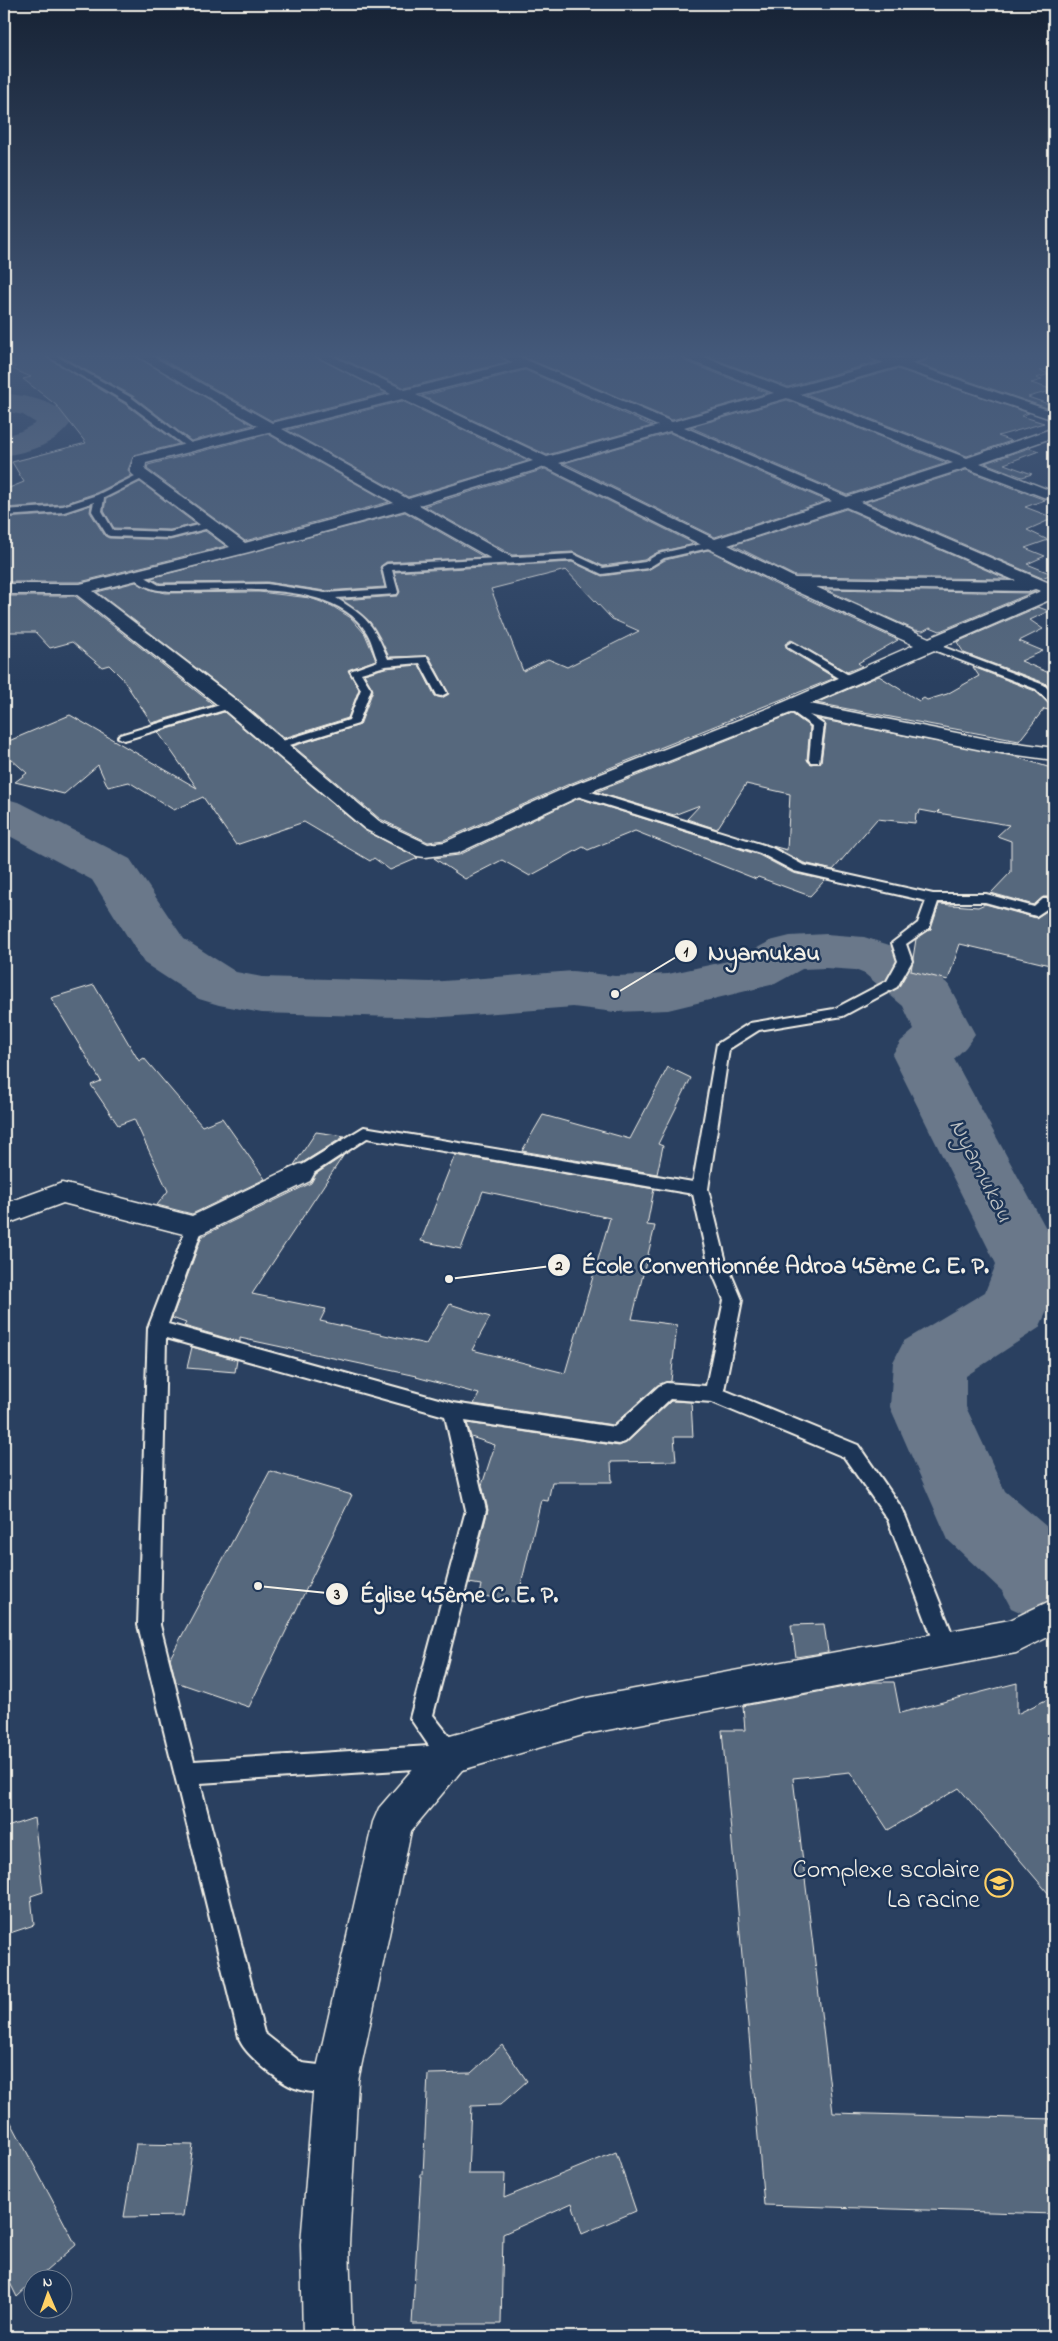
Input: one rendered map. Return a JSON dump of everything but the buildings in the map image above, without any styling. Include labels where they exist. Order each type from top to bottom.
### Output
[{"type":"street","points":[[137,465],[137,470],[143,475],[243,549]]},
{"type":"street","points":[[337,465],[505,560]]},
{"type":"street","points":[[4,589],[80,589],[137,576],[405,505],[535,465]]},
{"type":"street","points":[[553,465],[788,582],[930,645]]},
{"type":"street","points":[[765,465],[1051,590]]},
{"type":"street","points":[[714,544],[960,465]]},
{"type":"street","points":[[973,465],[1054,497]]},
{"type":"street","points":[[788,582],[1051,590]]},
{"type":"street","points":[[80,589],[280,745],[372,825],[425,851],[450,848],[576,791],[791,706],[1051,590]]},
{"type":"street","points":[[791,706],[988,745],[1054,754]]},
{"type":"street","points":[[4,1215],[62,1193],[195,1227],[300,1174]]},
{"type":"street","points":[[327,2337],[325,2244],[336,2081],[393,1822],[450,1756],[586,1716],[1016,1636],[1054,1615]]},
{"type":"lane","points":[[4,512],[64,509],[100,497],[143,475]]},
{"type":"lane","points":[[100,497],[97,511],[110,533],[170,535],[210,525]]},
{"type":"lane","points":[[137,576],[157,588],[267,587],[325,596],[393,592],[387,567],[573,557],[602,571],[648,565],[661,556],[714,544]]},
{"type":"lane","points":[[325,596],[354,614],[370,631],[384,663]]},
{"type":"lane","points":[[792,645],[848,679]]},
{"type":"lane","points":[[930,645],[1040,687],[1054,702]]},
{"type":"lane","points":[[280,745],[354,722],[366,689],[355,671],[384,663],[423,660],[440,693]]},
{"type":"lane","points":[[124,736],[230,705]]},
{"type":"lane","points":[[791,706],[818,725],[815,760]]},
{"type":"lane","points":[[576,791],[765,850],[799,868],[933,898],[986,898],[1036,912],[1048,902],[1054,903]]},
{"type":"lane","points":[[714,1394],[733,1300],[716,1262],[700,1189],[722,1047],[755,1026],[838,1013],[892,984],[905,961],[899,943],[924,925],[933,898]]},
{"type":"lane","points":[[300,1174],[364,1132],[700,1189]]},
{"type":"lane","points":[[195,1227],[157,1328],[149,1625],[253,2041],[297,2076],[336,2081]]},
{"type":"lane","points":[[157,1328],[453,1410],[618,1436],[666,1391],[714,1394],[851,1451],[896,1516],[947,1648]]},
{"type":"lane","points":[[450,1756],[420,1718],[476,1510],[453,1410]]},
{"type":"lane","points":[[186,1773],[450,1756]]},
{"type":"waterway","name":"Nyamukau","points":[[4,813],[112,870],[164,951],[219,987],[262,995],[430,1000],[573,989],[615,994],[668,992],[755,972],[790,953],[826,951],[864,954],[885,962],[928,997],[945,1034],[922,1055],[1031,1264],[1014,1309],[930,1362],[928,1407],[976,1515],[1032,1565],[1040,1582],[1054,1589]]},
{"type":"place","name":"Nyamukau","points":[[615,994]]},
{"type":"place","name":"École Conventionnée Adroa 45ème C. E. P.","points":[[449,1279]]},
{"type":"place","name":"Église 45ème C. E. P.","points":[[258,1586]]},
{"type":"place","name":"Complexe scolaire La racine","points":[[999,1883]]}]
